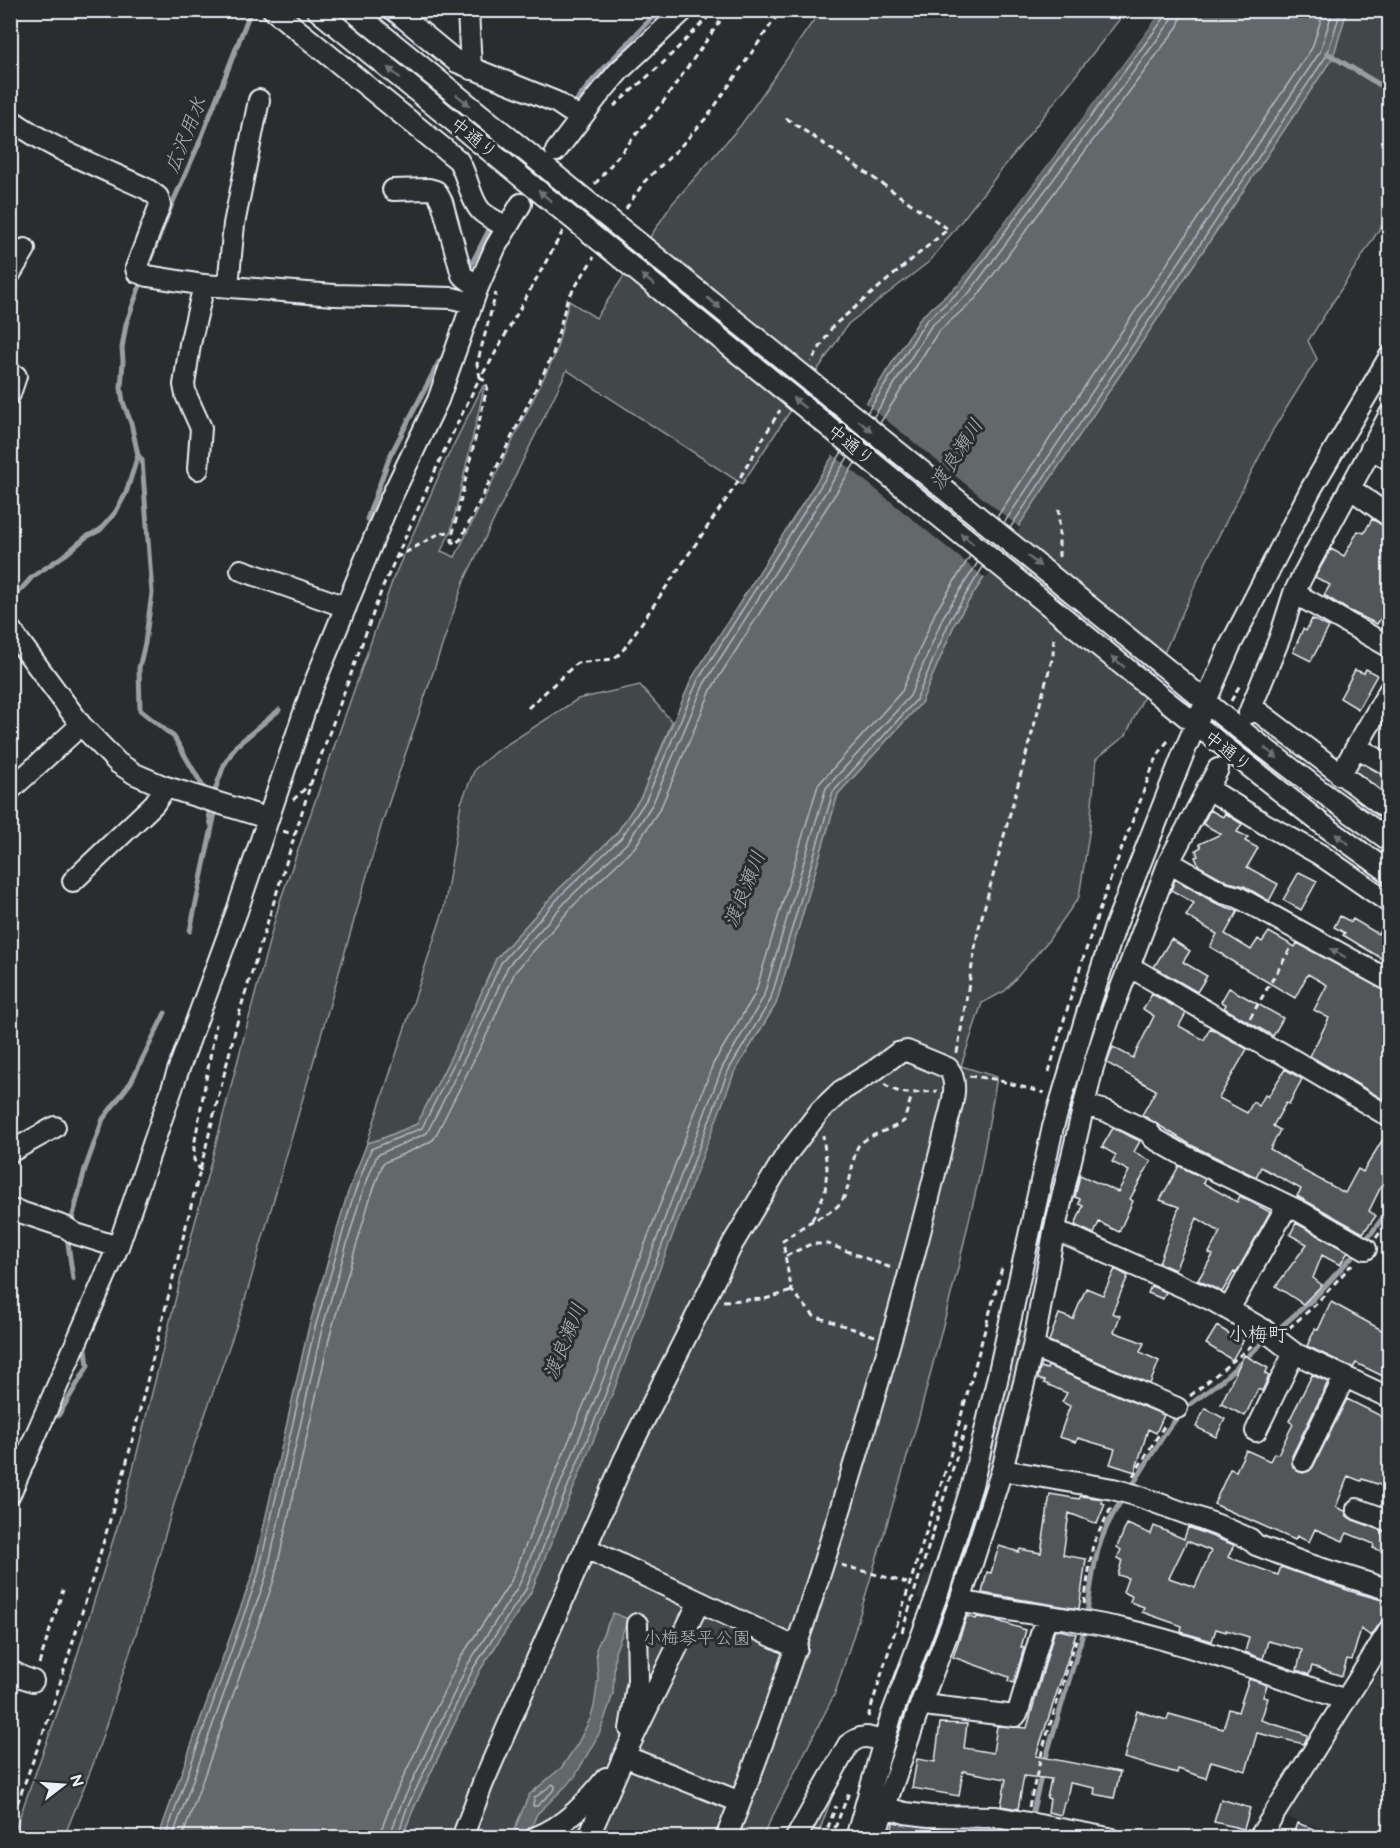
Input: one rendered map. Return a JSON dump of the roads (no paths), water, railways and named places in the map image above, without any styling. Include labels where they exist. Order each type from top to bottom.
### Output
[{"type":"street","points":[[273,10],[458,160],[481,211],[506,227]]},
{"type":"street","name":"中通り","points":[[317,10],[595,241],[1196,726],[1389,873]]},
{"type":"street","name":"中通り","points":[[352,10],[1206,702],[1389,841]]},
{"type":"street","points":[[394,10],[457,62],[556,102],[580,118]]},
{"type":"street","points":[[468,10],[471,69]]},
{"type":"street","points":[[556,151],[619,71],[684,10]]},
{"type":"street","points":[[228,286],[234,224],[259,100]]},
{"type":"street","points":[[10,119],[51,144],[147,189],[158,197],[160,205],[136,268],[137,272],[148,276],[204,285],[334,295],[452,298],[471,288]]},
{"type":"street","points":[[393,190],[429,189],[436,191],[442,202],[471,288]]},
{"type":"street","points":[[10,1494],[118,1247],[178,1071],[237,911],[312,688],[389,502],[438,400],[458,346],[471,288],[521,204]]},
{"type":"street","points":[[10,274],[25,249]]},
{"type":"street","points":[[198,469],[201,428],[186,395],[184,385],[190,344],[204,285]]},
{"type":"street","points":[[856,1838],[891,1717],[930,1616],[972,1485],[1053,1127],[1119,917],[1184,752],[1229,648],[1311,489],[1389,356]]},
{"type":"street","points":[[1389,414],[1294,593],[1280,637],[1250,710],[1389,812]]},
{"type":"street","points":[[1371,448],[1389,460]]},
{"type":"street","points":[[1350,488],[1389,517]]},
{"type":"street","points":[[241,570],[346,607]]},
{"type":"street","points":[[1294,593],[1389,647]]},
{"type":"street","points":[[10,628],[81,725],[118,763],[135,774],[163,786],[267,818]]},
{"type":"street","points":[[1340,775],[1389,689]]},
{"type":"street","points":[[10,790],[81,725]]},
{"type":"street","points":[[1356,747],[1389,766]]},
{"type":"street","points":[[874,1838],[921,1702],[960,1601],[1002,1470],[1033,1347],[1054,1232],[1093,1067],[1169,862],[1218,769]]},
{"type":"street","points":[[73,881],[154,804],[163,786]]},
{"type":"street","points":[[1207,788],[1331,862],[1389,903]]},
{"type":"street","points":[[1169,862],[1223,893],[1238,897],[1389,981]]},
{"type":"street","points":[[1128,970],[1139,972],[1389,1117]]},
{"type":"street","points":[[462,1838],[483,1783],[624,1460],[739,1233],[786,1155],[820,1111],[841,1091],[898,1053],[907,1051],[948,1068],[953,1074],[953,1096],[910,1274],[825,1561],[764,1744],[726,1838]]},
{"type":"street","points":[[1084,1104],[1149,1132],[1153,1137],[1185,1156],[1362,1246]]},
{"type":"street","points":[[10,1152],[55,1127]]},
{"type":"street","points":[[1229,1309],[1287,1206]]},
{"type":"street","points":[[17,1211],[65,1227],[76,1234],[118,1247]]},
{"type":"street","points":[[1054,1232],[1067,1235],[1188,1288],[1264,1330],[1294,1353],[1389,1398]]},
{"type":"street","points":[[1033,1347],[1177,1408]]},
{"type":"street","points":[[1256,1431],[1294,1353]]},
{"type":"street","points":[[1303,1461],[1345,1376]]},
{"type":"street","points":[[1002,1470],[1113,1489],[1135,1495],[1230,1530],[1250,1539],[1256,1545],[1389,1590]]},
{"type":"street","points":[[1357,1509],[1389,1521]]},
{"type":"street","points":[[586,1548],[797,1648]]},
{"type":"street","points":[[960,1601],[1002,1611],[1082,1620],[1157,1638],[1337,1697],[1344,1702]]},
{"type":"street","points":[[588,1838],[624,1756],[699,1602]]},
{"type":"street","points":[[921,1702],[932,1706],[1015,1716],[1046,1617]]},
{"type":"street","points":[[536,1837],[546,1833],[590,1799],[624,1756],[638,1680],[637,1624]]},
{"type":"street","points":[[1263,1836],[1389,1629]]},
{"type":"street","points":[[10,1670],[43,1684]]},
{"type":"street","points":[[795,1838],[848,1746],[855,1739],[866,1736],[883,1742]]},
{"type":"street","points":[[624,1756],[740,1802]]},
{"type":"street","points":[[884,1806],[905,1813],[929,1816],[996,1817],[1109,1838]]},
{"type":"water","name":"渡良瀬川","points":[[1162,11],[1347,11],[1333,57],[971,597],[955,623],[921,703],[838,794],[776,1004],[734,1073],[614,1390],[531,1592],[480,1670],[402,1837],[158,1838],[253,1573],[308,1330],[347,1195],[367,1143],[417,1124],[469,1021],[496,959],[558,890],[616,834],[641,797],[692,678],[921,317],[958,285]]},
{"type":"water","points":[[613,1613],[628,1619],[615,1652],[613,1694],[600,1732],[574,1778],[537,1814],[528,1835],[514,1830],[529,1795],[562,1767],[590,1719],[598,1679],[596,1649]]},
{"type":"waterway","name":"広沢用水","points":[[146,270],[251,10]]},
{"type":"waterway","points":[[577,100],[659,10]]},
{"type":"waterway","points":[[1327,53],[1390,91]]},
{"type":"waterway","points":[[470,267],[490,228]]},
{"type":"waterway","name":"広沢用水","points":[[10,602],[32,577],[86,537],[100,530],[115,513],[126,493],[138,455],[131,423],[123,402],[122,348],[126,324],[142,280]]},
{"type":"waterway","points":[[367,519],[390,456],[439,362]]},
{"type":"waterway","points":[[138,455],[142,460],[152,593],[139,668],[140,710],[174,737],[205,790]]},
{"type":"waterway","points":[[214,793],[224,765],[236,746],[279,710]]},
{"type":"waterway","points":[[208,809],[211,824]]},
{"type":"waterway","points":[[190,931],[215,813]]},
{"type":"waterway","points":[[71,1223],[85,1169],[103,1119],[131,1082],[165,1013]]},
{"type":"waterway","points":[[1364,1243],[1390,1208]]},
{"type":"waterway","points":[[67,1236],[73,1279]]},
{"type":"waterway","points":[[1276,1331],[1313,1299],[1358,1250]]},
{"type":"waterway","points":[[1132,1486],[1166,1432],[1183,1410],[1221,1381],[1260,1345]]},
{"type":"waterway","points":[[58,1416],[88,1366],[86,1349]]},
{"type":"waterway","points":[[1087,1614],[1094,1567],[1101,1540],[1123,1498]]},
{"type":"waterway","points":[[1044,1764],[1085,1627]]},
{"type":"waterway","points":[[1031,1819],[1042,1773]]},
{"type":"tunnel","points":[[521,204],[555,153]]},
{"type":"district","name":"小梅町","points":[[1258,1334]]},
{"type":"park label","name":"小梅琴平公園","points":[[697,1638]]}]
